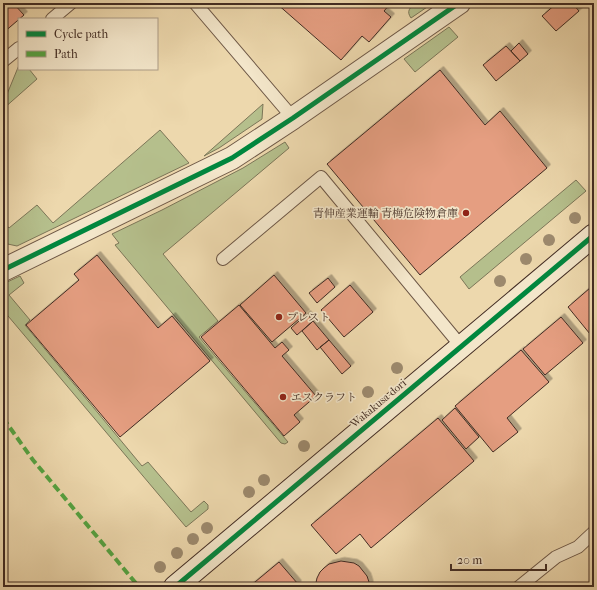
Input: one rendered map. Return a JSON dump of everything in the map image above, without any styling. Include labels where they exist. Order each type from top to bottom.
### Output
[{"type":"street","points":[[4,268],[232,158],[293,118],[459,3]]},
{"type":"street","name":"Wakakusa-dori","points":[[180,585],[594,235]]},
{"type":"lane","points":[[53,18],[71,3]]},
{"type":"lane","points":[[195,3],[293,118]]},
{"type":"lane","points":[[3,61],[18,49]]},
{"type":"lane","points":[[223,259],[321,177],[461,346]]},
{"type":"lane","points":[[519,587],[556,557],[578,547],[594,532]]},
{"type":"green space","points":[[415,3],[433,3],[411,18],[409,11]]},
{"type":"green space","points":[[449,27],[458,37],[415,72],[404,59]]},
{"type":"green space","points":[[18,67],[18,70],[30,70],[37,79],[3,109],[3,104]]},
{"type":"green space","points":[[263,104],[262,119],[219,148],[204,156]]},
{"type":"green space","points":[[160,130],[189,163],[17,246],[3,243],[3,221],[9,228],[37,205],[53,223]]},
{"type":"green space","points":[[285,142],[289,148],[163,254],[218,321],[199,337],[288,442],[285,444],[281,443],[115,245],[119,243],[112,234],[243,168]]},
{"type":"green space","points":[[576,180],[586,191],[469,289],[460,277]]},
{"type":"green space","points":[[20,276],[24,283],[9,295],[30,320],[25,325],[142,466],[148,462],[191,512],[204,501],[208,505],[208,509],[186,527],[3,310],[3,284]]},
{"type":"building","points":[[3,3],[13,3],[24,15],[18,18],[18,20],[3,33]]},
{"type":"building","points":[[276,3],[391,3],[384,11],[391,17],[369,42],[362,36],[341,60]]},
{"type":"building","points":[[557,3],[572,3],[579,11],[556,31],[542,16]]},
{"type":"building","points":[[579,3],[587,3],[584,7]]},
{"type":"building","points":[[519,43],[528,54],[520,61],[511,51]]},
{"type":"building","points":[[506,46],[520,61],[496,81],[483,65]]},
{"type":"building","points":[[440,70],[485,125],[500,111],[547,168],[420,275],[327,164]]},
{"type":"building","points":[[97,255],[158,328],[172,316],[210,361],[120,437],[26,325],[79,280],[74,274]]},
{"type":"building","points":[[274,275],[306,313],[272,342],[240,305]]},
{"type":"building","points":[[328,278],[335,287],[317,303],[309,293]]},
{"type":"building","points":[[350,285],[373,312],[344,337],[321,310]]},
{"type":"building","points":[[594,285],[594,293],[590,288]]},
{"type":"building","points":[[590,288],[594,293],[594,331],[590,334],[568,307]]},
{"type":"building","points":[[239,305],[275,348],[282,342],[289,350],[282,356],[316,396],[294,415],[300,422],[284,436],[201,337]]},
{"type":"building","points":[[307,314],[313,321],[297,335],[291,328]]},
{"type":"building","points":[[561,317],[583,343],[545,375],[523,349]]},
{"type":"building","points":[[313,321],[329,340],[317,350],[302,331]]},
{"type":"building","points":[[329,340],[351,366],[342,374],[320,347]]},
{"type":"building","points":[[521,350],[549,382],[507,418],[518,432],[493,452],[455,406]]},
{"type":"building","points":[[455,408],[479,437],[466,449],[442,420]]},
{"type":"building","points":[[438,418],[474,461],[371,548],[360,534],[336,554],[311,525]]},
{"type":"building","points":[[341,561],[354,563],[359,566],[367,576],[370,587],[315,587],[317,578],[324,568],[329,564]]},
{"type":"building","points":[[279,562],[298,584],[294,587],[249,587]]},
{"type":"marked path","points":[[3,418],[33,460],[139,587]]},
{"type":"cycle path","points":[[3,270],[232,158],[293,118],[459,3]]},
{"type":"cycle path","points":[[175,587],[594,235]]},
{"type":"place","name":"青伸産業運輸 青梅危険物倉庫","points":[[466,213]]},
{"type":"place","name":"プレスト","points":[[279,317]]},
{"type":"place","name":"エスクラフト","points":[[283,397]]}]
